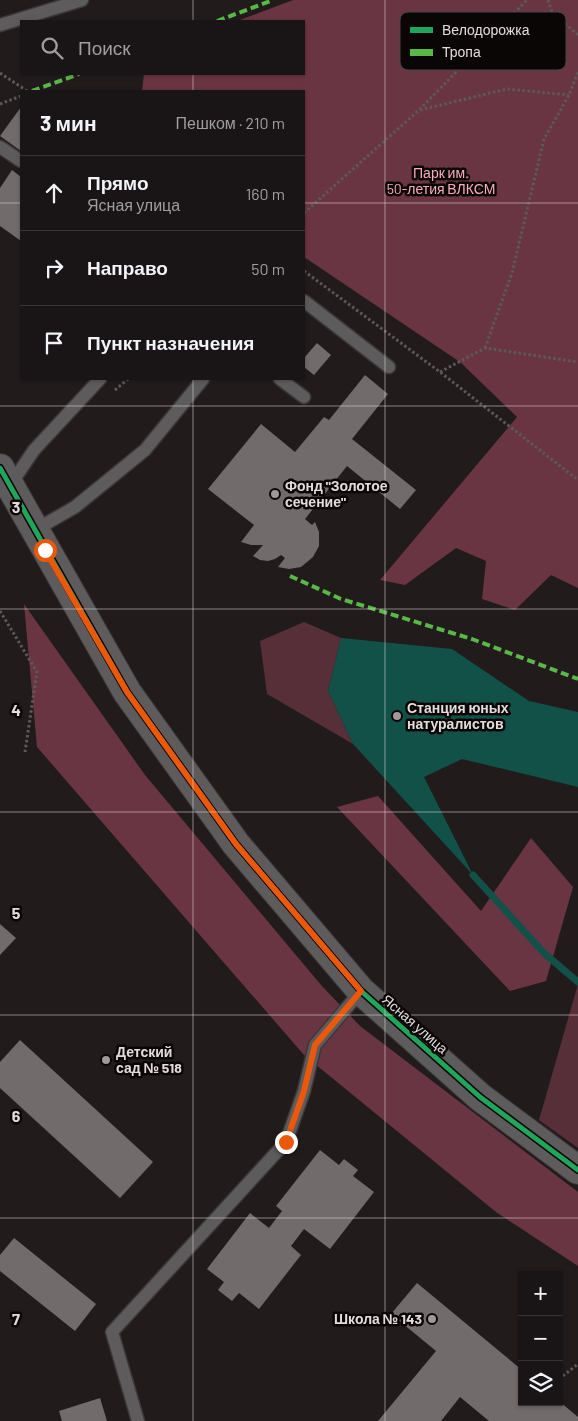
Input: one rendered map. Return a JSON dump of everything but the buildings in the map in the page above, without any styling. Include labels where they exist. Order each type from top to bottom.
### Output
[{"type":"street","name":"Ясная улица","points":[[3,482],[35,530],[127,692],[236,844],[361,991],[480,1097],[578,1170]]},
{"type":"lane","points":[[0,25],[82,0]]},
{"type":"lane","points":[[0,147],[20,160]]},
{"type":"lane","points":[[305,302],[389,367]]},
{"type":"lane","points":[[3,482],[99,380]]},
{"type":"lane","points":[[35,530],[76,506],[145,450],[202,380]]},
{"type":"lane","points":[[281,380],[304,397]]},
{"type":"lane","points":[[138,1421],[112,1332],[286,1142],[304,1091],[315,1045],[361,991]]},
{"type":"path","points":[[515,12],[527,0]]},
{"type":"path","points":[[548,0],[552,12]]},
{"type":"path","points":[[566,24],[578,35]]},
{"type":"path","points":[[305,212],[419,110],[458,70]]},
{"type":"path","points":[[485,348],[512,273],[544,139],[569,95],[578,72]]},
{"type":"path","points":[[0,73],[26,90]]},
{"type":"path","points":[[419,110],[507,89],[569,95]]},
{"type":"path","points":[[0,104],[20,96]]},
{"type":"path","points":[[305,272],[440,372],[578,480]]},
{"type":"path","points":[[440,372],[485,348],[578,362]]},
{"type":"path","points":[[0,611],[37,672],[25,752]]},
{"type":"path","points":[[563,1376],[578,1364]]},
{"type":"shaded area","points":[[304,622],[341,638],[328,691],[353,744],[267,694],[260,641]]},
{"type":"shaded area","points":[[341,638],[452,649],[529,701],[578,712],[578,787],[462,759],[424,777],[473,875],[353,744],[328,691]]},
{"type":"shaded area","points":[[578,984],[578,1148],[539,1120]]},
{"type":"green space","name":"Парк им. 50-летия ВЛКСМ","points":[[293,0],[578,0],[578,588],[551,575],[515,610],[482,599],[486,561],[456,548],[405,585],[380,580],[517,417],[460,362],[305,258],[305,90],[142,90],[144,75],[305,75],[305,20],[240,20]]},
{"type":"green space","points":[[24,604],[145,775],[321,985],[360,1026],[578,1192],[578,1266],[496,1212],[304,1055],[37,747]]},
{"type":"green space","points":[[378,796],[481,911],[531,838],[573,887],[546,981],[510,991],[337,807]]},
{"type":"waterway","points":[[473,875],[544,953],[578,982]]},
{"type":"marked path","points":[[220,20],[273,0]]},
{"type":"marked path","points":[[35,90],[76,75]]},
{"type":"marked path","points":[[290,576],[341,599],[472,639],[578,679]]},
{"type":"cycle path","points":[[0,468],[127,692],[236,844],[361,991],[480,1097],[578,1170]]},
{"type":"place","name":"Фонд \"Золотое сечение\"","points":[[275,494]]},
{"type":"place","name":"Станция юных натуралистов","points":[[397,716]]},
{"type":"place","name":"Детский сад № 518","points":[[106,1060]]},
{"type":"place","name":"Школа № 143","points":[[432,1319]]},
{"type":"route","points":[[45,550],[127,692],[236,844],[361,991],[315,1045],[304,1091],[286,1142]]}]
